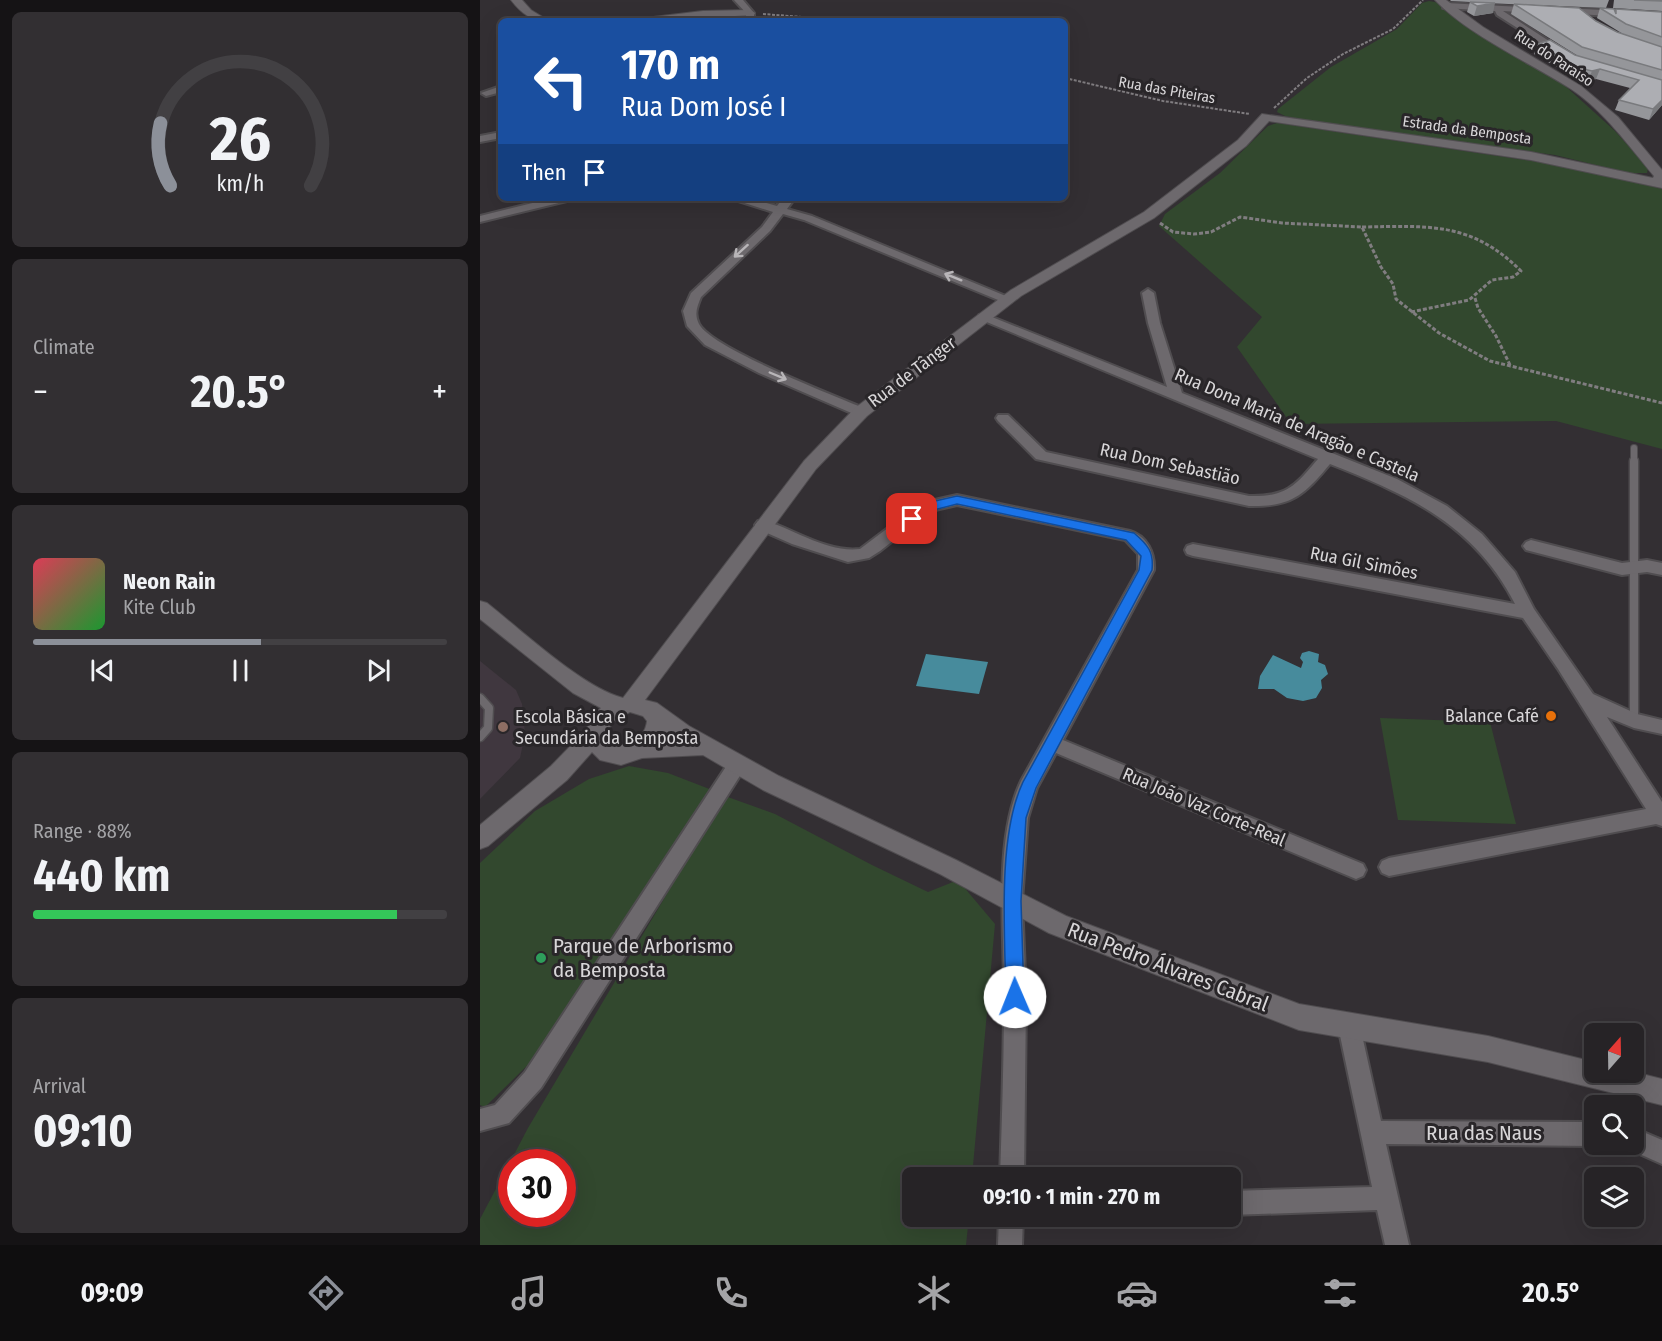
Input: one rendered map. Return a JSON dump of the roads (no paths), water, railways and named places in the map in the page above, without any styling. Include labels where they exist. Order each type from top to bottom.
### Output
[{"type":"street","points":[[516,0],[527,12],[538,18]]},
{"type":"street","points":[[738,0],[750,17]]},
{"type":"street","points":[[1443,3],[1545,10]]},
{"type":"street","name":"Rua do Paraíso","points":[[1443,3],[1577,88],[1614,120],[1660,176],[1660,183]]},
{"type":"street","points":[[1497,7],[1500,13],[1575,61]]},
{"type":"street","points":[[1556,11],[1662,16]]},
{"type":"street","points":[[1580,12],[1590,21]]},
{"type":"street","points":[[683,18],[703,14],[750,17]]},
{"type":"street","points":[[486,93],[498,91]]},
{"type":"street","name":"Estrada da Bemposta","points":[[1266,117],[1531,156],[1660,183]]},
{"type":"street","name":"Rua de Tânger","points":[[480,839],[559,773],[611,711],[626,705],[810,465],[861,412],[1007,299],[1149,215],[1242,143],[1266,117]]},
{"type":"street","points":[[480,139],[498,136]]},
{"type":"street","points":[[480,219],[555,201]]},
{"type":"street","points":[[748,201],[782,209],[1007,299]]},
{"type":"street","points":[[787,201],[766,229],[695,296],[689,311],[693,326],[710,342],[861,412]]},
{"type":"street","points":[[1148,293],[1154,323],[1176,395]]},
{"type":"street","name":"Rua Dona Maria de Aragão e Castela","points":[[983,318],[1392,483],[1442,510],[1477,538],[1509,576],[1528,613],[1564,664],[1583,697],[1661,815]]},
{"type":"street","name":"Rua Dom Sebastião","points":[[1003,418],[1041,456],[1249,501],[1269,502],[1286,499],[1298,493],[1327,458]]},
{"type":"street","points":[[763,525],[797,540],[849,556],[863,554],[875,548],[926,507],[957,500],[1130,536],[1143,548],[1147,556],[1146,570],[1028,787],[1018,818],[1012,901],[1015,997],[1012,1167]]},
{"type":"street","points":[[1531,546],[1622,568],[1647,566],[1662,569]]},
{"type":"street","name":"Rua Gil Simões","points":[[1193,550],[1528,613]]},
{"type":"street","points":[[480,608],[580,687],[602,700],[648,707],[657,717],[657,731],[647,744],[630,752],[559,773]]},
{"type":"street","points":[[580,687],[591,710],[599,747],[612,754],[707,746]]},
{"type":"street","points":[[1583,697],[1634,721],[1662,727]]},
{"type":"street","name":"Rua Pedro Álvares Cabral","points":[[654,712],[737,765],[1058,925],[1299,1017],[1488,1049],[1662,1092]]},
{"type":"street","name":"Rua João Vaz Corte-Real","points":[[1052,744],[1356,870]]},
{"type":"street","points":[[480,1120],[501,1115],[533,1080],[737,765]]},
{"type":"street","points":[[1389,867],[1661,815]]},
{"type":"street","points":[[1349,1026],[1397,1245]]},
{"type":"street","name":"Rua das Naus","points":[[1372,1132],[1584,1134]]},
{"type":"street","points":[[1644,1144],[1662,1152]]},
{"type":"street","points":[[1241,1203],[1387,1198]]},
{"type":"street","points":[[1010,1245],[1011,1227]]},
{"type":"lane","points":[[1634,448],[1634,721]]},
{"type":"lane","points":[[480,698],[489,708],[488,728],[480,737]]},
{"type":"water","points":[[1309,651],[1319,654],[1318,662],[1325,665],[1328,674],[1321,680],[1322,688],[1316,698],[1303,701],[1287,698],[1274,689],[1258,689],[1260,676],[1273,655],[1301,668],[1302,653]]},
{"type":"water","points":[[926,654],[988,662],[979,694],[916,686]]},
{"type":"place","name":"Balance Café","points":[[1551,716]]},
{"type":"place","name":"Escola Básica e Secundária da Bemposta","points":[[503,727]]},
{"type":"place","name":"Parque de Arborismo da Bemposta","points":[[541,958]]}]
